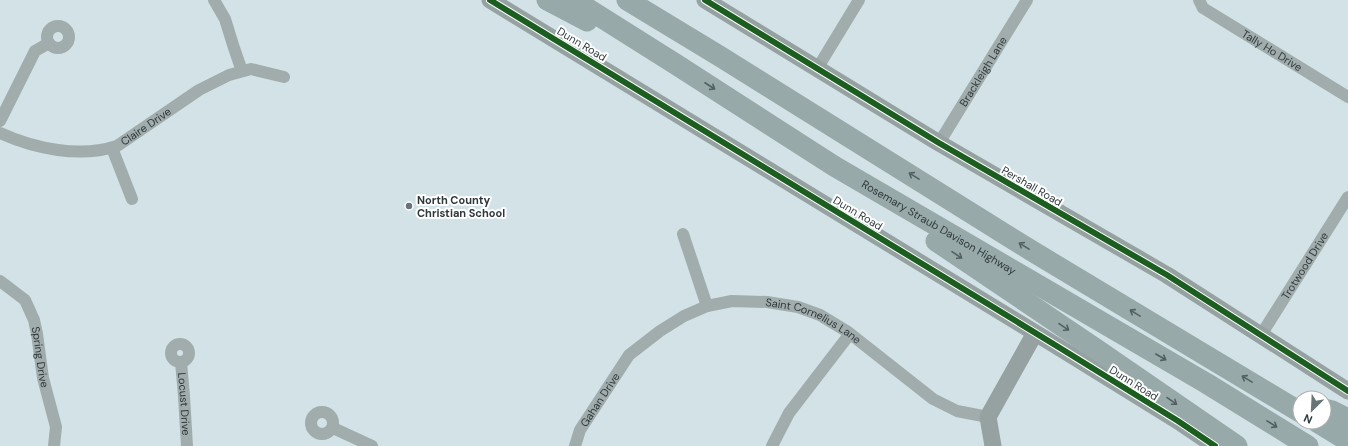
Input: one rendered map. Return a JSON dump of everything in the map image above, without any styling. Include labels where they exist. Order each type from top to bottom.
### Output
[{"type":"highway","points":[[546,0],[654,57],[677,65]]},
{"type":"highway","name":"Rosemary Straub Davison Highway","points":[[574,0],[834,166],[1206,383],[1308,446]]},
{"type":"highway","points":[[627,0],[1032,251],[1292,407]]},
{"type":"highway","points":[[641,0],[721,57]]},
{"type":"highway","points":[[834,166],[934,240],[1237,446]]},
{"type":"highway","points":[[1280,400],[1292,402]]},
{"type":"highway","points":[[1332,411],[1348,419]]},
{"type":"highway","points":[[1330,430],[1348,441]]},
{"type":"street","points":[[214,0],[225,19],[242,71]]},
{"type":"street","name":"Dunn Road","points":[[490,0],[1035,333],[1178,421],[1215,446]]},
{"type":"street","name":"Pershall Road","points":[[705,0],[939,143],[1167,275],[1348,391]]},
{"type":"street","points":[[817,69],[859,0]]},
{"type":"street","name":"Brackleigh Lane","points":[[939,143],[1027,0]]},
{"type":"street","name":"Tally Ho Drive","points":[[1199,0],[1203,8],[1348,97]]},
{"type":"street","points":[[0,121],[35,51],[49,43]]},
{"type":"street","name":"Claire Drive","points":[[0,133],[34,146],[62,151],[104,151],[117,146],[199,90],[230,75],[251,69],[284,77]]},
{"type":"street","points":[[112,148],[132,199]]},
{"type":"street","name":"Trotwood Drive","points":[[1261,335],[1348,197]]},
{"type":"street","points":[[684,234],[707,306]]},
{"type":"street","name":"Spring Drive","points":[[0,281],[25,300],[34,320],[43,378],[56,427],[54,446]]},
{"type":"street","name":"Saint Cornelius Lane","points":[[629,354],[660,331],[684,316],[707,306],[732,301],[768,302],[798,307],[820,315],[848,332],[849,335],[933,399],[957,411],[988,418]]},
{"type":"street","points":[[993,446],[988,418],[1035,333]]},
{"type":"street","points":[[772,446],[788,413],[849,335]]},
{"type":"street","name":"Gahan Drive","points":[[575,446],[580,430],[629,354]]},
{"type":"street","name":"Locust Drive","points":[[181,362],[187,446]]},
{"type":"street","points":[[323,411],[328,412],[333,419],[333,428],[320,440],[312,426],[312,417],[323,411]]},
{"type":"street","points":[[333,428],[372,446]]},
{"type":"cycle path","points":[[490,0],[1060,348],[1178,421],[1215,446]]},
{"type":"cycle path","points":[[705,0],[939,143],[1167,275],[1348,391]]},
{"type":"place","name":"North County Christian School","points":[[409,206]]}]
